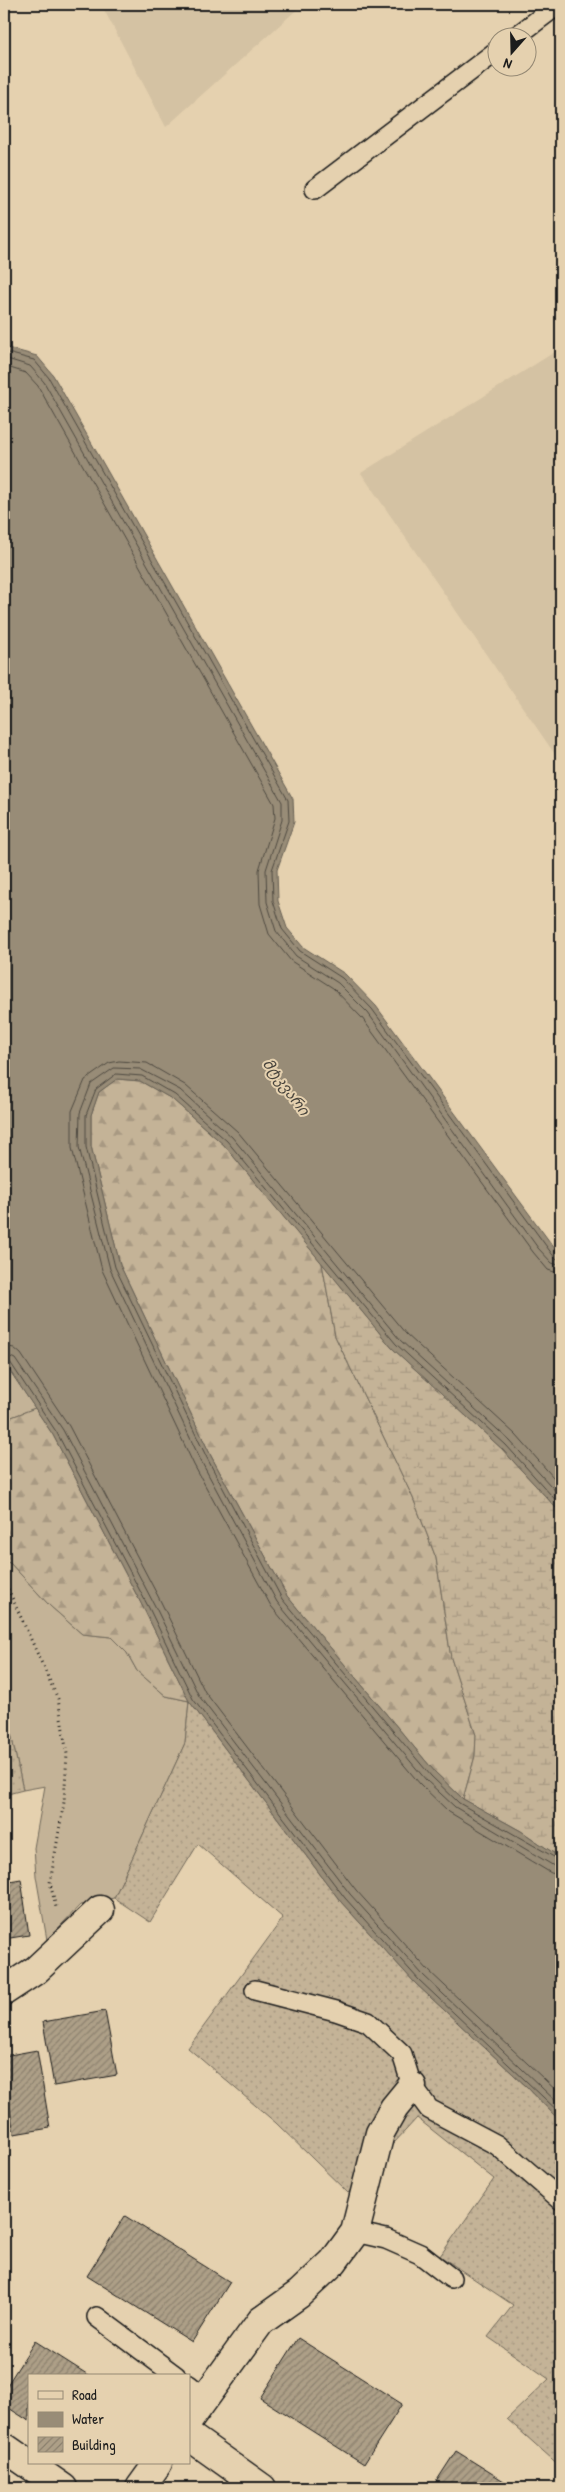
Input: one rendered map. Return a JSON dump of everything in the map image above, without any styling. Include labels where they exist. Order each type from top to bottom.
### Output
[{"type":"street","points":[[4,1991],[36,1970],[100,1910]]},
{"type":"street","points":[[190,2416],[197,2391],[261,2321],[299,2294],[333,2262],[354,2232],[380,2133],[394,2108],[412,2086]]},
{"type":"street","points":[[190,2437],[262,2488]]},
{"type":"street","points":[[4,2447],[28,2464]]},
{"type":"street","points":[[28,2464],[63,2488]]},
{"type":"street","points":[[140,2488],[157,2464]]},
{"type":"lane","points":[[527,28],[559,4]]},
{"type":"lane","points":[[315,189],[488,58]]},
{"type":"lane","points":[[254,1990],[336,2011],[368,2022],[402,2054],[412,2086],[429,2109],[497,2144],[561,2200]]},
{"type":"lane","points":[[354,2232],[386,2239],[420,2254],[451,2278]]},
{"type":"lane","points":[[97,2317],[173,2374]]},
{"type":"path","points":[[4,1580],[58,1699],[67,1754],[64,1802],[50,1883],[66,1942]]},
{"type":"shaded area","points":[[101,4],[303,4],[166,127]]},
{"type":"shaded area","points":[[561,348],[561,763],[361,473]]},
{"type":"green space","points":[[117,1079],[140,1081],[172,1099],[224,1145],[322,1263],[335,1336],[413,1498],[436,1558],[451,1658],[476,1735],[475,1756],[463,1799],[435,1772],[287,1596],[211,1456],[120,1265],[91,1146],[91,1115],[99,1092]]},
{"type":"green space","points":[[322,1263],[392,1348],[502,1449],[558,1510],[561,1518],[561,1858],[521,1831],[463,1799],[475,1756],[476,1735],[451,1658],[436,1558],[413,1498],[335,1336]]},
{"type":"green space","points":[[4,1362],[35,1408],[4,1420]]},
{"type":"green space","points":[[35,1408],[53,1435],[145,1611],[189,1701],[166,1696],[137,1671],[127,1653],[111,1637],[82,1634],[50,1606],[10,1563],[4,1561],[4,1420]]},
{"type":"green space","points":[[4,1561],[10,1563],[50,1606],[82,1634],[111,1637],[127,1653],[137,1671],[166,1696],[189,1701],[185,1743],[114,1898],[80,1905],[47,1940],[36,1876],[34,1848],[45,1786],[23,1790],[4,1701]]},
{"type":"green space","points":[[4,1701],[23,1790],[4,1795]]},
{"type":"green space","points":[[189,1701],[341,1902],[415,1983],[526,2086],[561,2122],[561,2467],[507,2419],[549,2379],[488,2337],[513,2305],[440,2256],[494,2179],[417,2118],[348,2193],[276,2123],[188,2048],[283,1918],[198,1844],[150,1922],[114,1898],[185,1743]]},
{"type":"water","name":"მტკვარი","points":[[4,347],[37,356],[53,375],[293,799],[294,822],[277,870],[278,901],[287,928],[303,947],[345,974],[376,1006],[561,1257],[561,1518],[558,1510],[502,1449],[392,1348],[224,1145],[172,1099],[140,1081],[117,1079],[99,1092],[91,1115],[91,1146],[120,1265],[211,1456],[287,1596],[435,1772],[463,1799],[521,1831],[561,1858],[561,2122],[526,2086],[415,1983],[341,1902],[189,1701],[145,1611],[53,1435],[4,1362]]},
{"type":"building","points":[[21,1879],[29,1935],[4,1939],[4,1882]]},
{"type":"building","points":[[105,2011],[117,2075],[54,2086],[43,2022]]},
{"type":"building","points":[[37,2050],[50,2128],[14,2134],[4,2072],[4,2056]]},
{"type":"building","points":[[125,2216],[230,2282],[192,2342],[87,2276]]},
{"type":"building","points":[[298,2338],[402,2404],[364,2464],[260,2398]]},
{"type":"building","points":[[35,2341],[87,2374],[28,2374],[28,2420],[4,2405],[4,2390]]},
{"type":"building","points":[[456,2451],[515,2488],[432,2488]]}]
